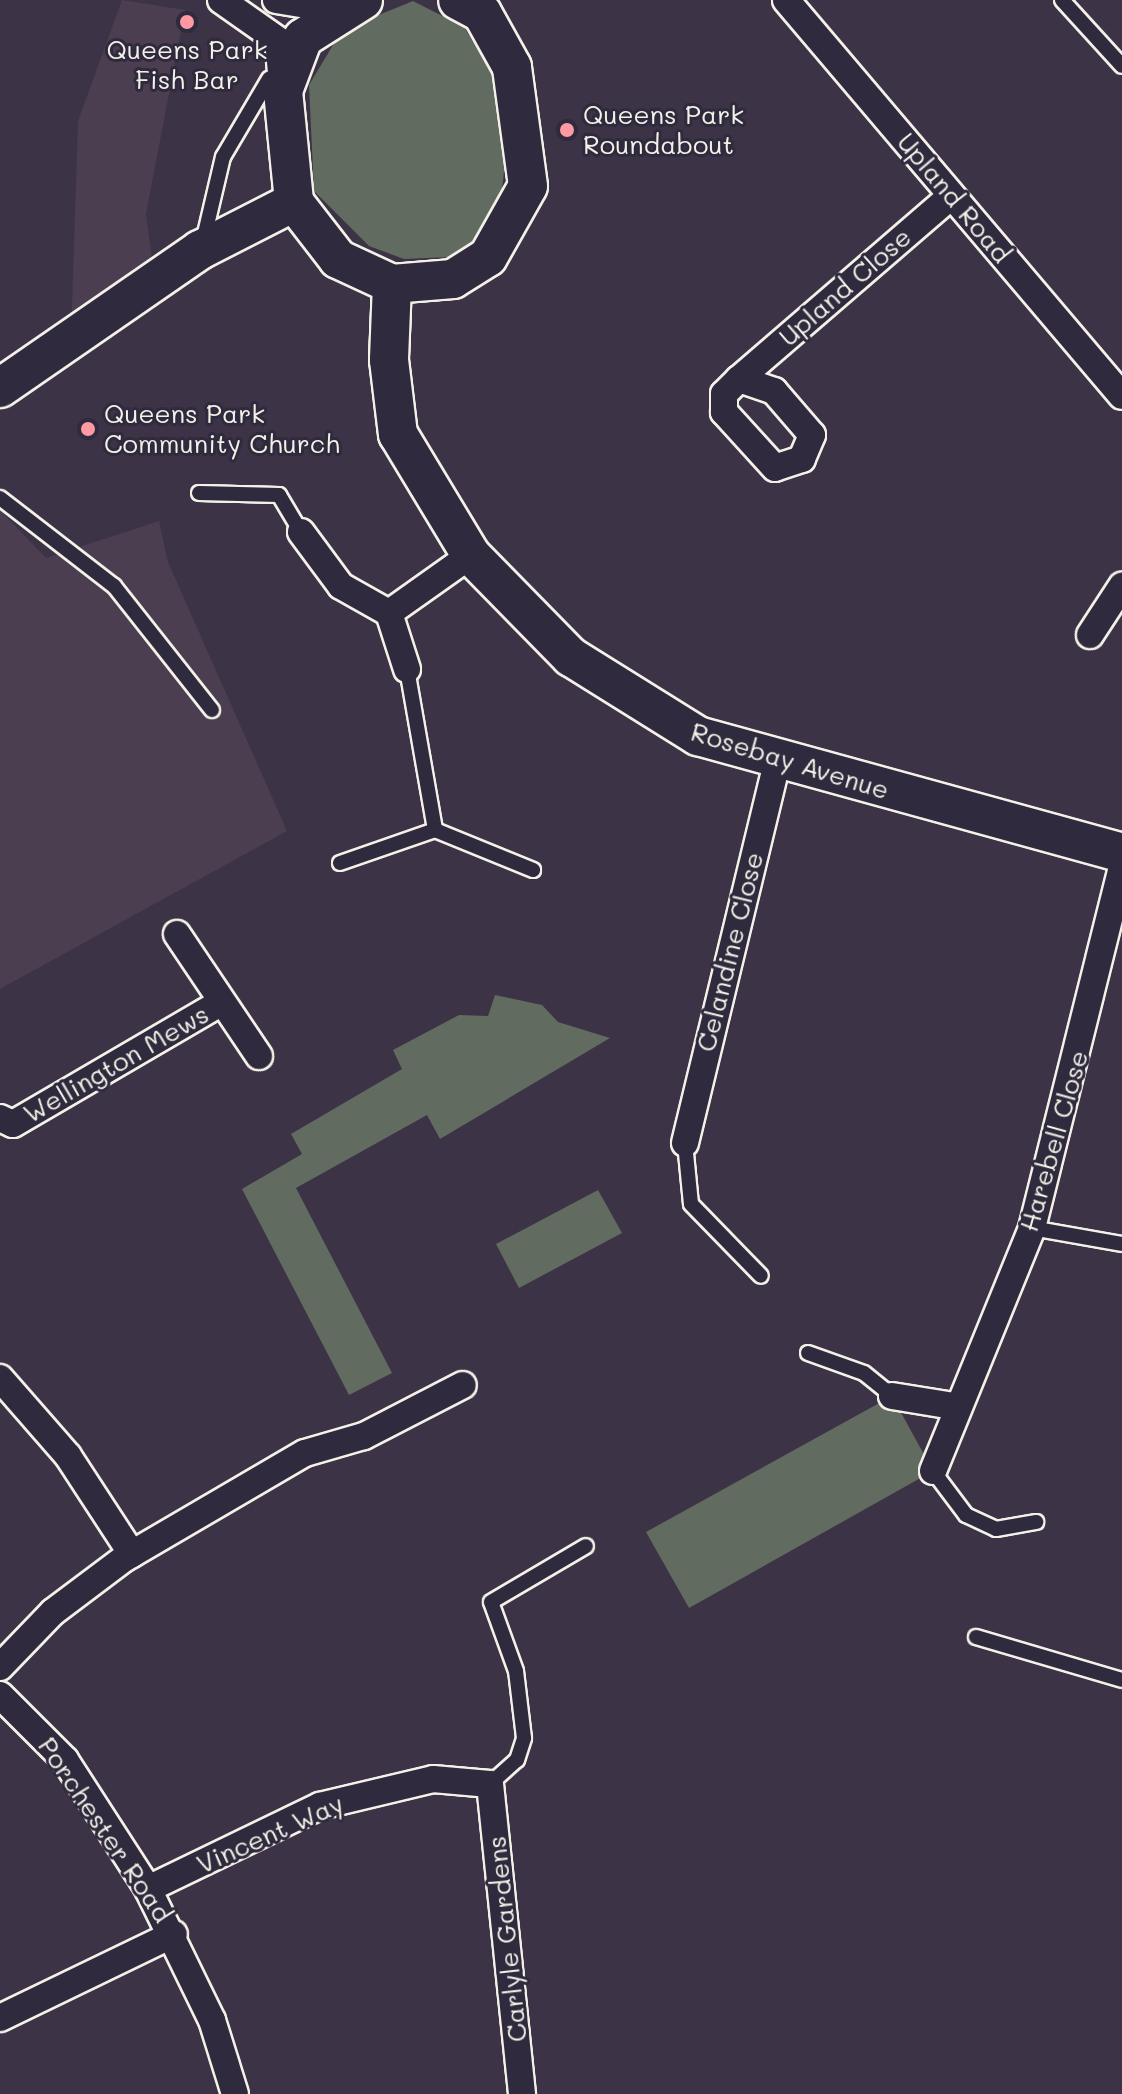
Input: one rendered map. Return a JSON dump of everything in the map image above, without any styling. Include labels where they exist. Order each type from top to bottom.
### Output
[{"type":"street","points":[[221,0],[278,40],[294,202],[338,259],[392,284],[453,279],[488,257],[528,186],[512,67],[474,4]]},
{"type":"street","points":[[276,0],[350,5]]},
{"type":"street","name":"Upland Road","points":[[786,0],[1122,396]]},
{"type":"street","points":[[283,91],[303,38],[350,5]]},
{"type":"street","name":"Upland Close","points":[[739,379],[951,196]]},
{"type":"street","points":[[0,388],[200,250],[294,202]]},
{"type":"street","name":"Rosebay Avenue","points":[[392,284],[389,360],[398,434],[471,555],[571,657],[632,701],[698,736],[777,762],[1122,853]]},
{"type":"street","points":[[301,532],[341,586],[389,613],[407,669]]},
{"type":"street","points":[[389,613],[471,555]]},
{"type":"street","points":[[1090,635],[1122,586]]},
{"type":"street","name":"Celandine Close","points":[[685,1143],[777,762]]},
{"type":"street","name":"Harebell Close","points":[[933,1471],[954,1406],[1032,1228],[1122,866]]},
{"type":"street","name":"Wellington Mews","points":[[177,934],[220,1003],[259,1056]]},
{"type":"street","name":"Wellington Mews","points":[[6,1121],[220,1003]]},
{"type":"street","points":[[0,1378],[68,1456],[132,1554]]},
{"type":"street","points":[[0,1667],[89,1581],[132,1554],[305,1453],[364,1436],[463,1385]]},
{"type":"street","points":[[892,1396],[954,1406]]},
{"type":"street","name":"Porchester Road","points":[[0,1695],[65,1760],[148,1889],[174,1934],[235,2094]]},
{"type":"street","name":"Vincent Way","points":[[148,1889],[320,1806],[433,1779],[490,1784]]},
{"type":"street","name":"Carlyle Gardens","points":[[490,1784],[522,2094]]},
{"type":"street","name":"Porchester Road","points":[[0,2018],[174,1934]]},
{"type":"lane","points":[[1062,0],[1122,66]]},
{"type":"lane","points":[[200,250],[223,157],[265,97],[278,40]]},
{"type":"lane","points":[[199,493],[279,495],[301,532]]},
{"type":"lane","points":[[0,498],[114,586],[212,710]]},
{"type":"lane","points":[[407,669],[435,830]]},
{"type":"lane","points":[[340,863],[435,830],[533,870]]},
{"type":"lane","points":[[685,1143],[691,1204],[761,1276]]},
{"type":"lane","points":[[1032,1228],[1122,1244]]},
{"type":"lane","points":[[808,1353],[864,1373],[892,1396]]},
{"type":"lane","points":[[933,1471],[966,1515],[996,1529],[1036,1522]]},
{"type":"lane","points":[[490,1784],[517,1760],[524,1738],[516,1671],[491,1602],[586,1546]]},
{"type":"lane","points":[[976,1637],[1122,1680]]},
{"type":"shaded area","points":[[122,0],[185,10],[146,214],[155,281],[71,338],[78,121]]},
{"type":"shaded area","points":[[0,510],[46,558],[159,521],[168,562],[287,831],[0,989]]},
{"type":"green space","points":[[413,1],[464,27],[500,86],[506,154],[500,207],[488,235],[450,257],[404,259],[369,246],[314,191],[309,85],[342,30]]},
{"type":"green space","points":[[495,995],[542,1005],[558,1022],[610,1038],[440,1139],[427,1115],[296,1188],[392,1373],[349,1395],[242,1189],[302,1154],[291,1134],[402,1069],[393,1050],[459,1015],[488,1016]]},
{"type":"green space","points":[[598,1190],[622,1233],[519,1288],[496,1244]]},
{"type":"green space","points":[[892,1396],[933,1471],[689,1608],[646,1532]]},
{"type":"place","name":"Queens Park Fish Bar","points":[[187,22]]},
{"type":"place","name":"Queens Park Roundabout","points":[[567,130]]},
{"type":"place","name":"Queens Park Community Church","points":[[88,429]]}]
